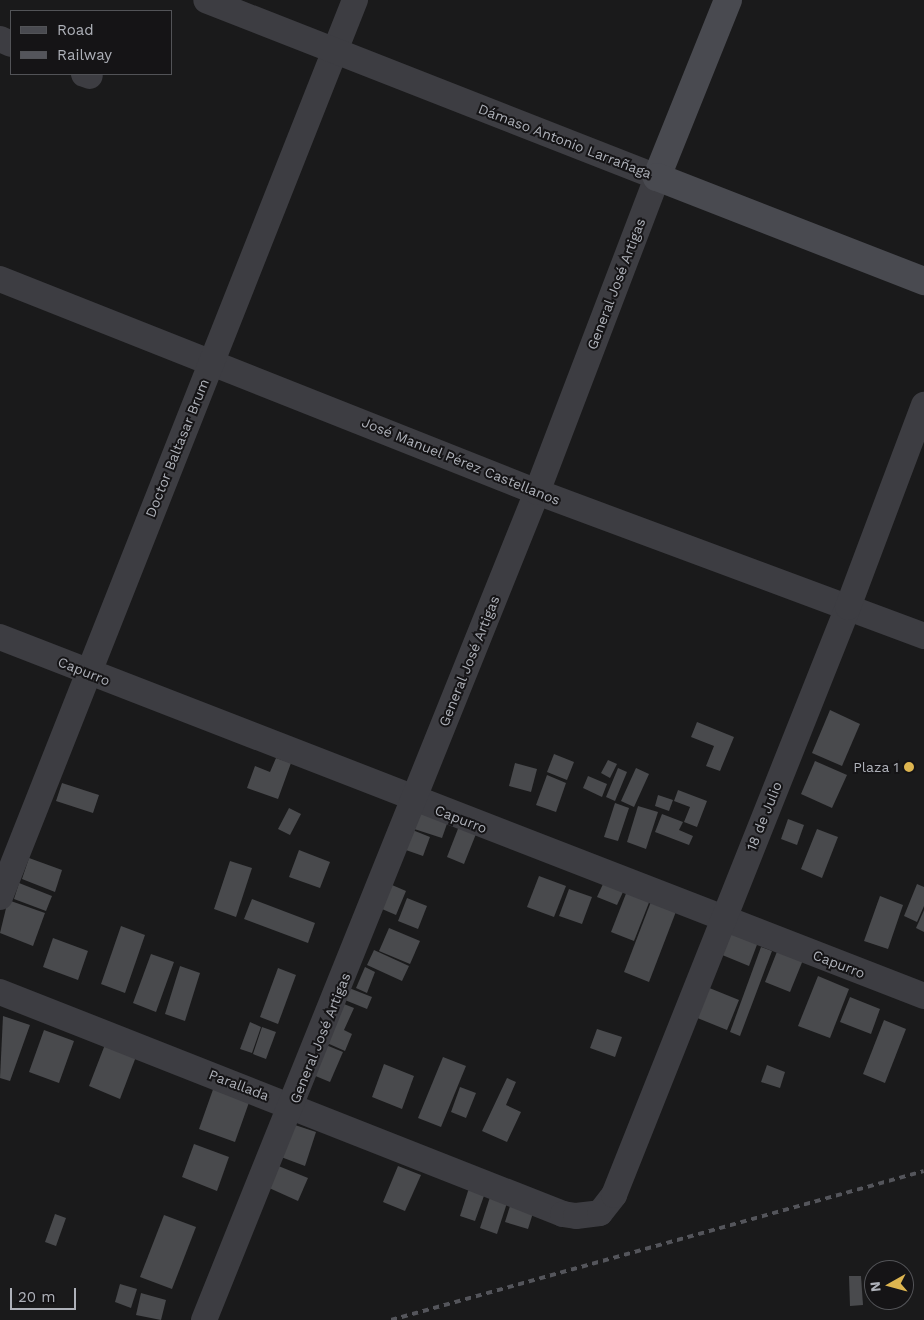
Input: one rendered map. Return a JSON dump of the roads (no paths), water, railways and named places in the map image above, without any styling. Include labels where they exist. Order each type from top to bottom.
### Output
[{"type":"street","name":"Dámaso Antonio Larrañaga","points":[[206,0],[334,52],[924,281]]},
{"type":"street","name":"Doctor Baltasar Brum","points":[[0,897],[355,0]]},
{"type":"street","name":"General José Artigas","points":[[204,1320],[293,1106],[537,492],[657,177],[728,0]]},
{"type":"street","name":"José Manuel Pérez Castellanos","points":[[0,279],[211,361],[537,492],[924,636]]},
{"type":"street","name":"18 de Julio","points":[[590,1216],[600,1213],[614,1195],[848,607],[924,405]]},
{"type":"street","name":"Capurro","points":[[0,637],[414,800],[924,996]]},
{"type":"street","name":"Parallada","points":[[0,992],[564,1214],[590,1216]]},
{"type":"railway","points":[[391,1320],[924,1171]]},
{"type":"place","name":"Plaza 1","points":[[909,767]]}]
